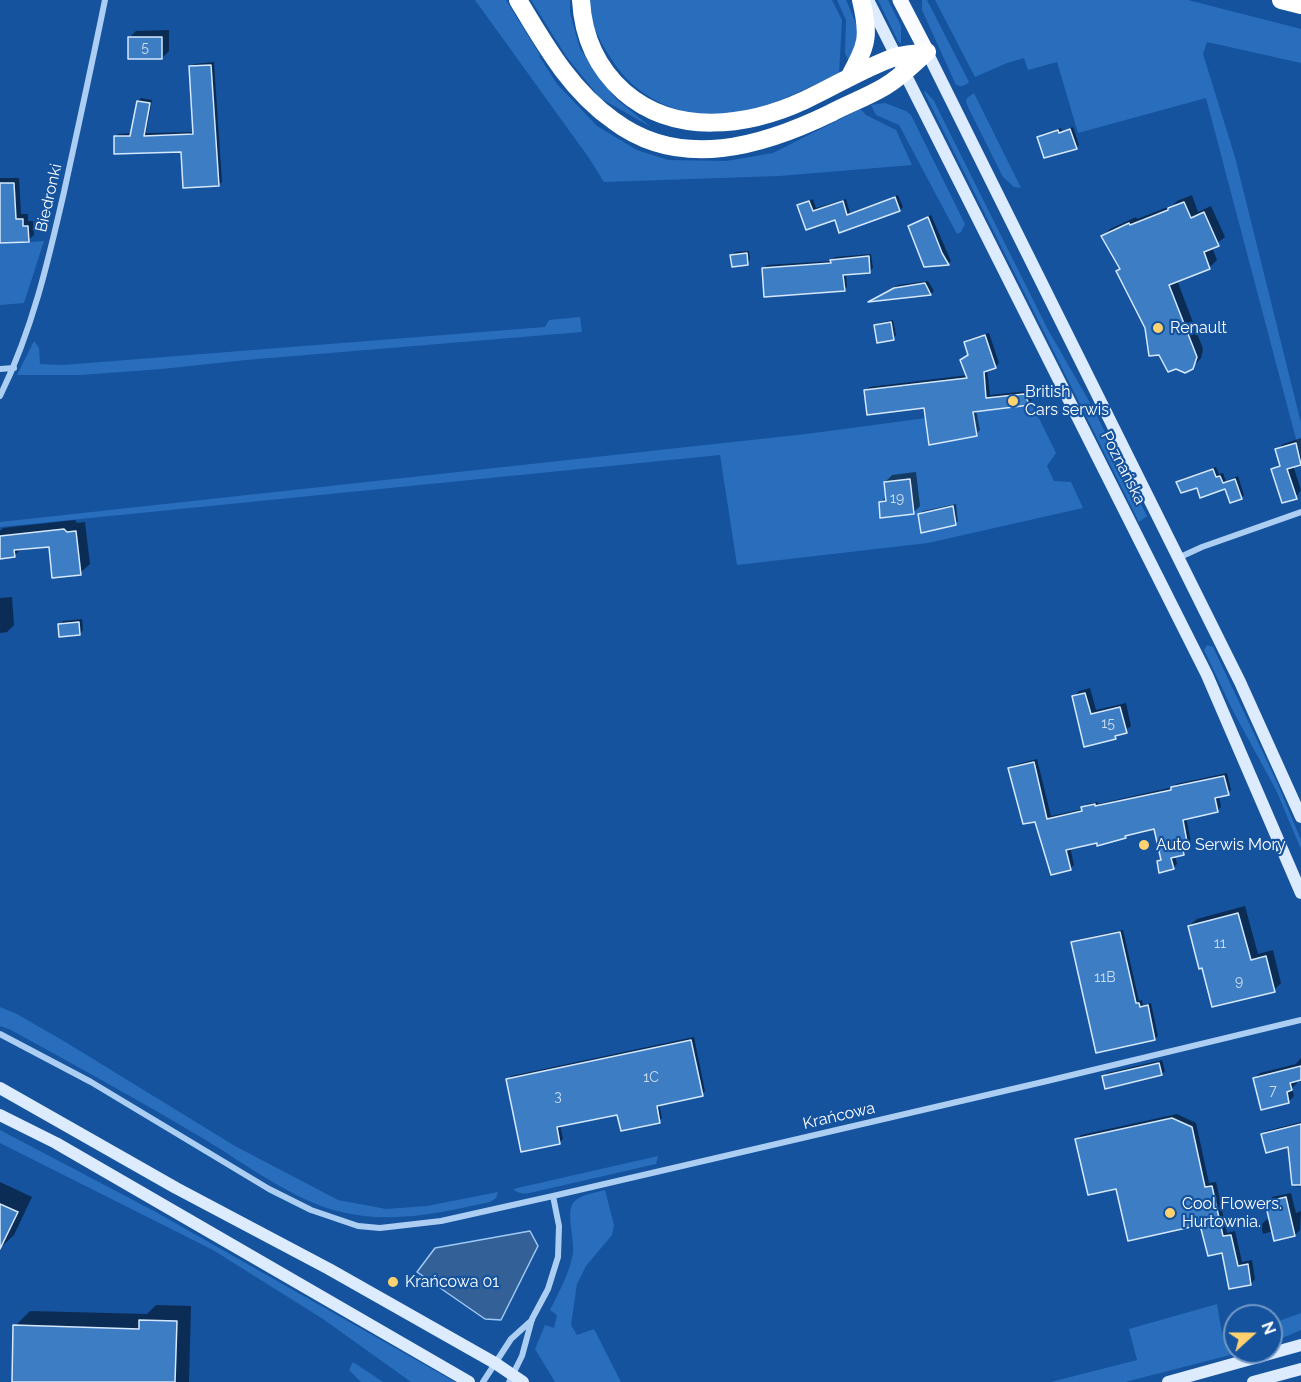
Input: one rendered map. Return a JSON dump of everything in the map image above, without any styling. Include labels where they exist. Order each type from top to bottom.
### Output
[{"type":"highway","points":[[518,0],[576,89],[616,123],[642,137],[669,146],[729,148],[780,136],[885,87],[900,64]]},
{"type":"highway","points":[[581,0],[582,20],[595,57],[611,80],[635,101],[660,114],[696,122],[716,123],[753,119],[803,101],[849,78],[900,64],[927,52]]},
{"type":"highway","points":[[849,78],[864,50],[867,39],[861,0]]},
{"type":"highway","points":[[1281,0],[1301,5]]},
{"type":"main road","name":"Poznańska","points":[[868,0],[1207,675],[1301,893]]},
{"type":"main road","name":"Poznańska","points":[[900,0],[1245,692],[1301,817]]},
{"type":"main road","points":[[0,1088],[176,1188],[329,1269],[495,1363],[515,1380]]},
{"type":"main road","points":[[0,1115],[94,1165],[469,1382]]},
{"type":"main road","points":[[1168,1382],[1301,1345]]},
{"type":"main road","points":[[1253,1382],[1301,1369]]},
{"type":"street","name":"Biedronki","points":[[0,396],[14,368],[38,298],[50,254],[105,0]]},
{"type":"street","points":[[0,369],[14,368]]},
{"type":"street","points":[[1178,558],[1202,547],[1301,512]]},
{"type":"street","name":"Krańcowa","points":[[0,1034],[91,1082],[268,1189],[311,1210],[358,1226],[380,1228],[441,1221],[553,1196],[1301,1020]]},
{"type":"street","points":[[515,1380],[532,1319],[548,1289],[558,1257],[559,1226],[553,1196]]},
{"type":"street","points":[[483,1382],[517,1332],[532,1319]]},
{"type":"shaded area","points":[[475,0],[506,0],[557,84],[597,126],[637,150],[668,160],[726,161],[773,153],[860,109],[866,115],[896,130],[912,165],[779,176],[604,182]]},
{"type":"shaded area","points":[[531,0],[570,0],[570,13],[580,49],[616,99],[651,127],[600,98],[566,56]]},
{"type":"shaded area","points":[[589,0],[832,0],[842,20],[839,74],[762,107],[742,112],[702,114],[682,111],[647,95],[631,83],[617,67],[594,26]]},
{"type":"shaded area","points":[[837,0],[846,0],[857,26],[860,25],[850,64],[845,53],[846,20]]},
{"type":"shaded area","points":[[878,0],[888,0],[901,26],[901,44],[898,41]]},
{"type":"shaded area","points":[[922,0],[927,0],[969,82],[964,85],[956,85],[922,10]]},
{"type":"shaded area","points":[[935,0],[1188,0],[1301,29],[1301,63],[1207,42],[1203,54],[1235,157],[1301,423],[1301,458],[1206,98],[1078,133],[1057,62],[1028,70],[1024,58],[975,77]]},
{"type":"shaded area","points":[[924,92],[934,101],[1047,328],[1093,408],[1147,516],[1139,522]]},
{"type":"shaded area","points":[[974,93],[1021,188],[1014,187],[1003,177],[969,109],[967,98]]},
{"type":"shaded area","points":[[885,103],[911,115],[965,224],[961,232],[957,234],[899,125],[876,115],[871,105]]},
{"type":"shaded area","points":[[44,241],[24,303],[0,305],[0,244]]},
{"type":"shaded area","points":[[580,317],[582,332],[162,369],[81,375],[17,375],[34,341],[39,348],[40,364],[63,365],[545,327],[549,320]]},
{"type":"shaded area","points":[[1032,404],[1056,453],[1047,466],[1054,481],[1071,482],[1083,508],[928,543],[737,565],[720,455],[0,527],[0,522],[806,434]]},
{"type":"shaded area","points":[[1207,645],[1213,647],[1276,780],[1301,840],[1301,849],[1276,790],[1232,709],[1204,650]]},
{"type":"shaded area","points":[[0,1007],[17,1014],[67,1043],[235,1146],[338,1200],[386,1209],[427,1206],[498,1192],[496,1198],[490,1202],[453,1210],[397,1217],[360,1215],[324,1207],[288,1191],[132,1097],[0,1026]]},
{"type":"shaded area","points":[[0,1130],[154,1211],[455,1382],[411,1382],[323,1319],[213,1250],[0,1143]]},
{"type":"shaded area","points":[[658,1156],[656,1164],[531,1193],[521,1193],[513,1189]]},
{"type":"shaded area","points":[[605,1190],[614,1225],[612,1235],[586,1266],[577,1284],[571,1325],[577,1335],[594,1329],[621,1382],[555,1382],[535,1349],[545,1325],[554,1328],[557,1315],[550,1310],[572,1260],[571,1206],[580,1197]]},
{"type":"shaded area","points":[[530,1231],[538,1246],[501,1320],[485,1319],[417,1272],[435,1248]]},
{"type":"shaded area","points":[[1217,1304],[1223,1339],[1223,1357],[1125,1382],[1051,1382],[1137,1360],[1129,1329]]},
{"type":"shaded area","points":[[1301,1313],[1301,1330],[1283,1338],[1283,1320]]},
{"type":"shaded area","points":[[353,1362],[383,1382],[361,1382],[349,1370]]},
{"type":"building","points":[[128,37],[162,37],[162,59],[128,59]]},
{"type":"building","points":[[211,65],[219,186],[183,188],[181,152],[114,154],[114,136],[130,136],[137,101],[150,103],[144,136],[193,134],[189,66]]},
{"type":"building","points":[[1070,129],[1077,149],[1044,158],[1037,137],[1058,130],[1059,133]]},
{"type":"building","points":[[0,183],[14,183],[16,219],[23,219],[23,226],[28,226],[29,242],[0,243]]},
{"type":"building","points":[[895,197],[900,211],[839,233],[835,220],[806,230],[797,205],[809,201],[813,211],[843,201],[847,215]]},
{"type":"building","points":[[1184,202],[1191,218],[1204,212],[1219,246],[1204,252],[1210,269],[1169,285],[1197,357],[1193,369],[1185,373],[1176,369],[1168,372],[1159,355],[1149,356],[1145,328],[1116,271],[1120,269],[1101,236]]},
{"type":"building","points":[[928,217],[949,265],[924,267],[908,226]]},
{"type":"building","points":[[747,253],[748,265],[732,267],[730,255]]},
{"type":"building","points":[[869,256],[870,273],[843,275],[845,291],[764,297],[762,268],[831,263],[830,260]]},
{"type":"building","points":[[925,283],[931,295],[868,302],[894,288]]},
{"type":"building","points":[[891,322],[894,340],[877,343],[874,325]]},
{"type":"building","points":[[985,335],[996,368],[984,372],[986,398],[1024,394],[1030,405],[973,412],[977,436],[929,445],[924,408],[867,415],[864,390],[967,378],[960,360],[968,355],[964,342]]},
{"type":"building","points":[[1296,443],[1301,465],[1287,469],[1297,499],[1282,503],[1271,469],[1280,466],[1275,449]]},
{"type":"building","points":[[1213,469],[1216,477],[1220,476],[1223,483],[1235,479],[1242,499],[1230,503],[1225,489],[1200,498],[1197,488],[1181,493],[1176,482]]},
{"type":"building","points":[[910,479],[914,514],[880,518],[879,502],[886,501],[884,482]]},
{"type":"building","points":[[953,506],[956,525],[921,533],[918,514]]},
{"type":"building","points":[[64,529],[67,532],[76,531],[81,575],[52,578],[49,547],[14,550],[15,557],[0,559],[0,536]]},
{"type":"building","points":[[79,622],[80,635],[59,637],[58,624]]},
{"type":"building","points":[[1085,693],[1091,714],[1120,707],[1127,733],[1115,736],[1116,739],[1084,747],[1072,696]]},
{"type":"building","points":[[1034,762],[1047,819],[1082,811],[1081,807],[1171,790],[1171,787],[1224,776],[1229,795],[1215,798],[1218,812],[1183,820],[1188,847],[1183,848],[1184,855],[1171,858],[1174,869],[1159,873],[1157,861],[1161,860],[1154,829],[1097,846],[1097,843],[1066,850],[1071,870],[1051,875],[1035,822],[1023,824],[1008,768]]},
{"type":"building","points":[[1238,913],[1251,960],[1266,956],[1275,992],[1212,1007],[1188,926]]},
{"type":"building","points":[[1120,932],[1136,1003],[1139,1003],[1140,1007],[1148,1005],[1155,1040],[1096,1053],[1071,942]]},
{"type":"building","points":[[691,1040],[703,1096],[657,1106],[660,1123],[621,1131],[617,1115],[557,1127],[560,1144],[521,1152],[506,1079]]},
{"type":"building","points":[[1159,1063],[1162,1075],[1105,1089],[1102,1076]]},
{"type":"building","points":[[1301,1066],[1301,1080],[1290,1083],[1292,1090],[1287,1092],[1289,1103],[1261,1110],[1253,1078]]},
{"type":"building","points":[[1172,1118],[1192,1127],[1205,1187],[1212,1186],[1223,1236],[1231,1235],[1238,1266],[1248,1264],[1251,1285],[1229,1289],[1222,1253],[1208,1256],[1200,1225],[1128,1241],[1116,1189],[1088,1195],[1075,1139]]},
{"type":"building","points":[[1301,1124],[1301,1185],[1292,1185],[1288,1147],[1266,1153],[1261,1134]]},
{"type":"building","points":[[1286,1197],[1295,1236],[1274,1241],[1265,1202]]},
{"type":"building","points":[[0,1204],[18,1212],[0,1249]]},
{"type":"building","points":[[139,1320],[177,1321],[175,1382],[12,1382],[13,1325],[139,1329]]},
{"type":"place","name":"Renault","points":[[1158,328]]},
{"type":"place","name":"British Cars serwis","points":[[1013,401]]},
{"type":"place","name":"Auto Serwis Mory","points":[[1144,845]]},
{"type":"place","name":"Cool Flowers. Hurtownia.","points":[[1170,1213]]},
{"type":"place","name":"Krańcowa 01","points":[[393,1282]]}]
